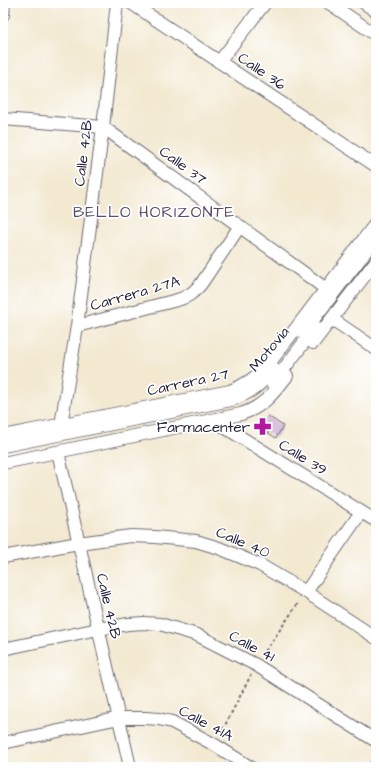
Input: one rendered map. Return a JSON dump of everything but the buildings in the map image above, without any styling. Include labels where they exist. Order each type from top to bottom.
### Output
[{"type":"street","points":[[3,15],[4,3]]},
{"type":"street","name":"Calle 42B","points":[[61,425],[77,326],[103,127],[117,3]]},
{"type":"street","name":"Calle 36","points":[[131,3],[376,166]]},
{"type":"street","points":[[219,62],[265,3]]},
{"type":"street","points":[[329,3],[376,35]]},
{"type":"street","points":[[364,3],[376,11]]},
{"type":"street","points":[[3,119],[103,127]]},
{"type":"street","name":"Calle 37","points":[[103,127],[326,289]]},
{"type":"street","name":"Carrera 27","points":[[3,436],[230,391],[242,386],[252,380],[268,365],[376,223]]},
{"type":"street","name":"Carrera 27A","points":[[77,326],[186,297],[194,292],[201,284],[240,226]]},
{"type":"street","name":"Motovia","points":[[3,446],[231,400],[252,391],[261,384],[279,363],[376,238]]},
{"type":"street","name":"Motovia","points":[[3,454],[233,407],[251,400],[266,389],[280,374],[376,248]]},
{"type":"street","points":[[3,463],[241,414],[255,409],[265,402],[277,389],[376,261]]},
{"type":"street","points":[[332,319],[376,349]]},
{"type":"street","name":"Calle 39","points":[[213,420],[376,521]]},
{"type":"street","name":"Calle 42B","points":[[58,452],[130,767]]},
{"type":"street","points":[[306,592],[361,512]]},
{"type":"street","name":"Calle 40","points":[[3,556],[78,543],[131,536],[196,541],[220,548],[260,565],[306,592],[376,638]]},
{"type":"street","name":"Calle 41","points":[[3,649],[128,624],[160,624],[197,635],[256,665],[376,741]]},
{"type":"street","name":"Calle 41A","points":[[3,744],[119,718],[159,719],[172,722],[215,745],[250,767]]},
{"type":"place","name":"Farmacenter","points":[[263,427]]},
{"type":"district","name":"BELLO HORIZONTE","points":[[154,211]]}]
